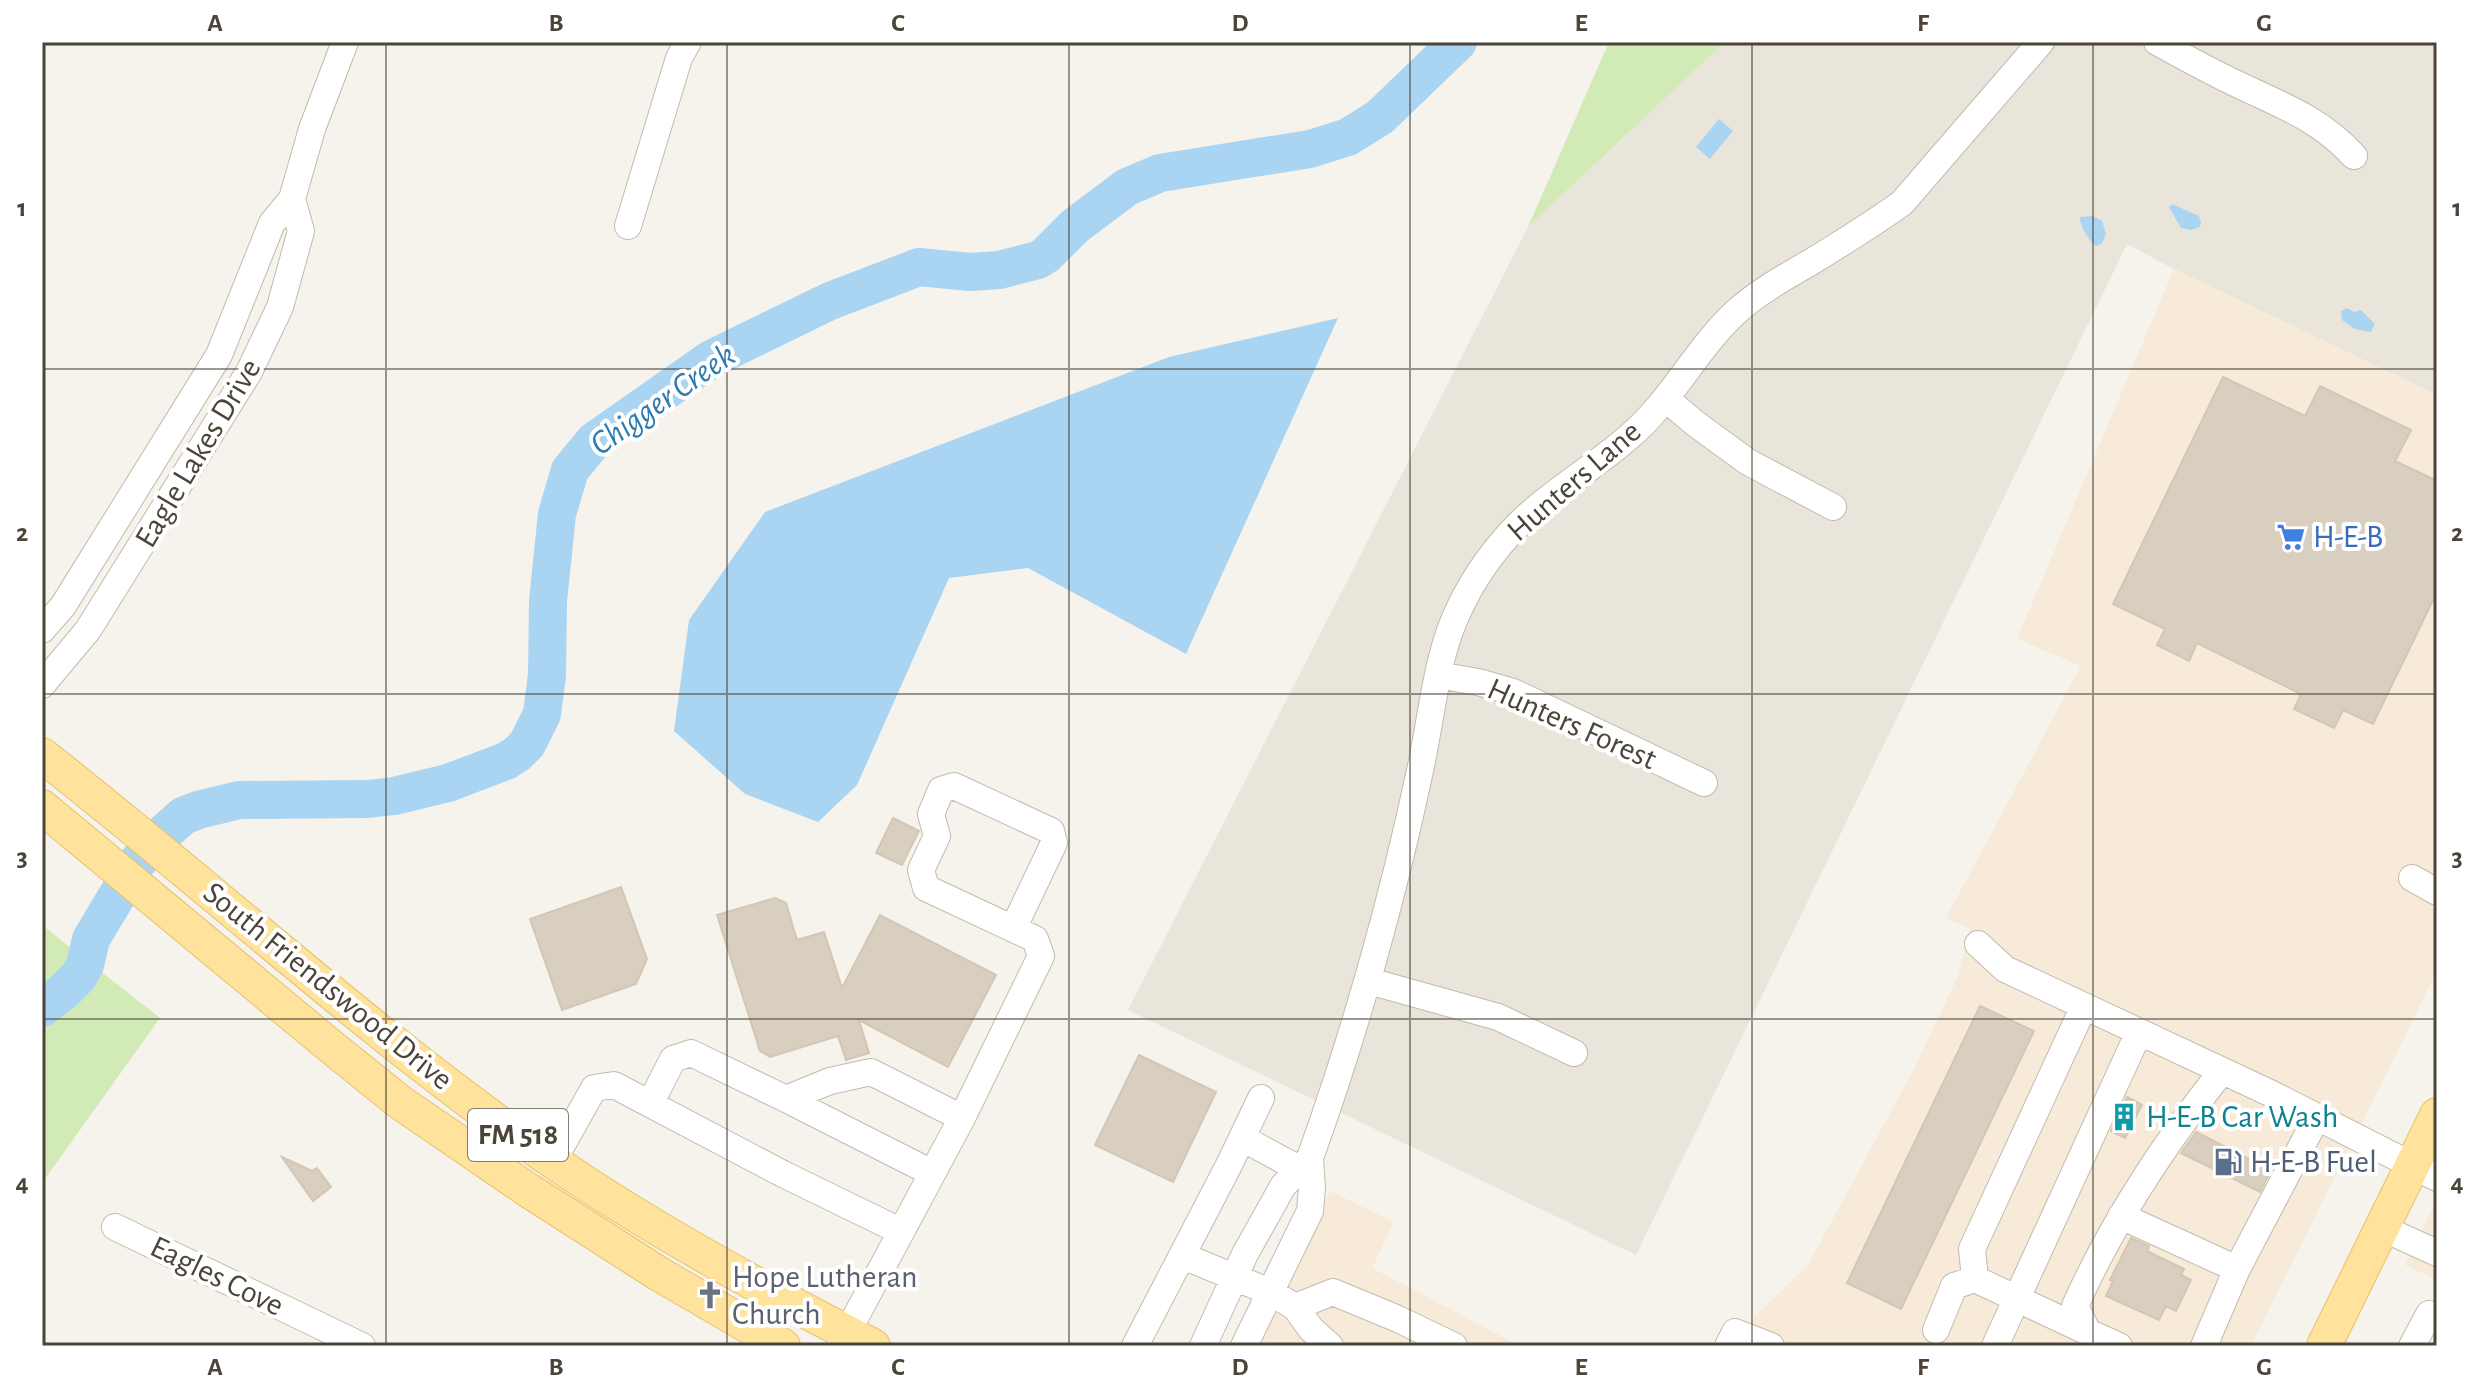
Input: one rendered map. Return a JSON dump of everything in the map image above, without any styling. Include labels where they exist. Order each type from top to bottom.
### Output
[{"type":"main road","name":"South Friendswood Drive","points":[[42,755],[394,1043],[553,1161],[657,1227],[854,1341]]},
{"type":"main road","name":"South Friendswood Drive","points":[[48,812],[401,1103],[659,1274],[783,1346]]},
{"type":"main road","points":[[2324,1346],[2382,1228],[2425,1172],[2437,1115]]},
{"type":"street","name":"Eagle Lakes Drive","points":[[42,630],[63,606],[219,355],[272,223],[292,199],[312,129],[345,42]]},
{"type":"street","points":[[628,226],[679,58],[688,42]]},
{"type":"street","name":"Hunters Lane","points":[[1203,1346],[1234,1278],[1283,1186],[1305,1163],[1369,981],[1422,761],[1438,675],[1459,608],[1476,576],[1526,517],[1633,433],[1666,399],[1738,310],[1770,286],[1902,203],[2041,42]]},
{"type":"street","points":[[2157,42],[2313,120],[2335,136],[2354,156]]},
{"type":"street","name":"Eagle Lakes Drive","points":[[42,685],[88,630],[249,372],[280,307],[301,231],[292,199]]},
{"type":"street","points":[[1666,399],[1748,462],[1833,507]]},
{"type":"street","name":"Hunters Forest","points":[[1438,675],[1513,692],[1704,783]]},
{"type":"street","points":[[854,1341],[900,1231],[962,1118],[1041,956],[1035,939],[1013,929],[926,888],[921,870],[937,836],[931,814],[941,790],[954,786],[1051,831],[1054,843],[1013,929]]},
{"type":"street","points":[[2412,878],[2437,892]]},
{"type":"street","points":[[1978,944],[2005,969],[2222,1071],[2425,1172]]},
{"type":"street","points":[[1369,981],[1498,1017],[1574,1053]]},
{"type":"street","points":[[1975,1279],[1972,1249],[2084,1006]]},
{"type":"street","points":[[1995,1346],[2139,1032]]},
{"type":"street","points":[[650,1104],[673,1059],[691,1053],[932,1173]]},
{"type":"street","points":[[2088,1332],[2075,1306],[2095,1262],[2146,1173],[2222,1071]]},
{"type":"street","points":[[786,1099],[830,1081],[871,1072],[962,1118]]},
{"type":"street","points":[[553,1161],[594,1088],[614,1085],[783,1174],[900,1231]]},
{"type":"street","points":[[1135,1346],[1261,1098]]},
{"type":"street","points":[[2204,1346],[2237,1269],[2317,1117]]},
{"type":"street","points":[[1242,1138],[1305,1163]]},
{"type":"street","name":"Hunters Lane","points":[[1244,1346],[1310,1211],[1312,1188],[1305,1163]]},
{"type":"street","points":[[2121,1216],[2237,1269]]},
{"type":"street","name":"Eagles Cove","points":[[115,1227],[362,1346]]},
{"type":"street","points":[[2382,1228],[2437,1253]]},
{"type":"street","points":[[1183,1256],[1270,1292],[1295,1307],[1314,1340]]},
{"type":"street","points":[[1936,1330],[1954,1286],[1975,1279],[2119,1346]]},
{"type":"street","points":[[1295,1307],[1333,1292],[1454,1346]]},
{"type":"street","points":[[2412,1346],[2429,1314],[2437,1318]]},
{"type":"street","points":[[1728,1346],[1735,1332],[1771,1346]]},
{"type":"shaded area","points":[[1725,42],[2437,42],[2437,395],[2127,244],[1636,1255],[1128,1010],[1528,227]]},
{"type":"shaded area","points":[[2174,269],[2437,395],[2437,971],[2251,1346],[1737,1346],[1754,1317],[1808,1265],[1915,1067],[1957,978],[1970,929],[1946,918],[2081,666],[2017,639]]},
{"type":"shaded area","points":[[1330,1191],[1394,1222],[1372,1268],[1520,1346],[1257,1346]]},
{"type":"shaded area","points":[[2437,1199],[2437,1280],[2405,1265]]},
{"type":"green space","points":[[1609,42],[1725,42],[1528,227]]},
{"type":"green space","points":[[42,925],[160,1018],[42,1183]]},
{"type":"water","points":[[1719,119],[1733,131],[1710,159],[1696,147]]},
{"type":"water","points":[[2172,204],[2199,216],[2200,227],[2191,230],[2181,228],[2169,207]]},
{"type":"water","points":[[2093,216],[2102,221],[2106,234],[2097,246],[2088,238],[2080,220],[2080,217]]},
{"type":"water","points":[[2347,308],[2354,312],[2361,310],[2374,323],[2371,332],[2355,329],[2342,320],[2341,311]]},
{"type":"water","points":[[1338,318],[1186,654],[1028,568],[949,578],[857,785],[818,822],[745,794],[674,731],[689,620],[765,512],[1169,357]]},
{"type":"building","name":"H-E-B","points":[[2223,377],[2305,416],[2320,386],[2411,430],[2395,461],[2437,481],[2437,592],[2373,724],[2343,710],[2334,728],[2294,709],[2301,694],[2197,643],[2189,661],[2157,645],[2165,629],[2113,604]]},
{"type":"building","points":[[893,818],[919,831],[902,865],[876,853]]},
{"type":"building","points":[[621,887],[647,959],[636,984],[562,1010],[530,919]]},
{"type":"building","points":[[775,898],[786,903],[797,940],[824,932],[842,988],[880,915],[996,975],[948,1067],[859,1020],[869,1053],[846,1060],[838,1036],[770,1057],[760,1051],[717,915]]},
{"type":"building","points":[[1980,1006],[2034,1031],[1901,1309],[1847,1283]]},
{"type":"building","points":[[1139,1055],[1216,1092],[1173,1182],[1095,1145]]},
{"type":"building","name":"H-E-B Car Wash","points":[[2127,1097],[2142,1105],[2125,1138],[2111,1131]]},
{"type":"building","name":"H-E-B Fuel","points":[[2196,1132],[2271,1170],[2260,1192],[2181,1153]]},
{"type":"building","points":[[282,1157],[312,1171],[317,1168],[331,1187],[313,1201]]},
{"type":"building","points":[[2131,1238],[2149,1246],[2147,1251],[2184,1269],[2181,1275],[2191,1280],[2176,1311],[2166,1306],[2159,1320],[2106,1296],[2113,1281],[2110,1280]]},
{"type":"waterway","name":"Chigger Creek","points":[[42,1008],[78,977],[85,965],[91,939],[136,864],[156,840],[183,816],[239,800],[394,796],[448,783],[517,754],[527,744],[542,714],[547,675],[548,601],[557,514],[570,470],[594,441],[711,359],[830,301],[919,267],[970,272],[999,270],[1038,260],[1075,226],[1127,187],[1160,173],[1310,149],[1348,137],[1380,117],[1458,42]]},
{"type":"place","name":"H-E-B","points":[[2291,537]]},
{"type":"place","name":"H-E-B Car Wash","points":[[2124,1117]]},
{"type":"place","name":"H-E-B Fuel","points":[[2228,1162]]},
{"type":"place","name":"Hope Lutheran Church","points":[[710,1295]]}]
